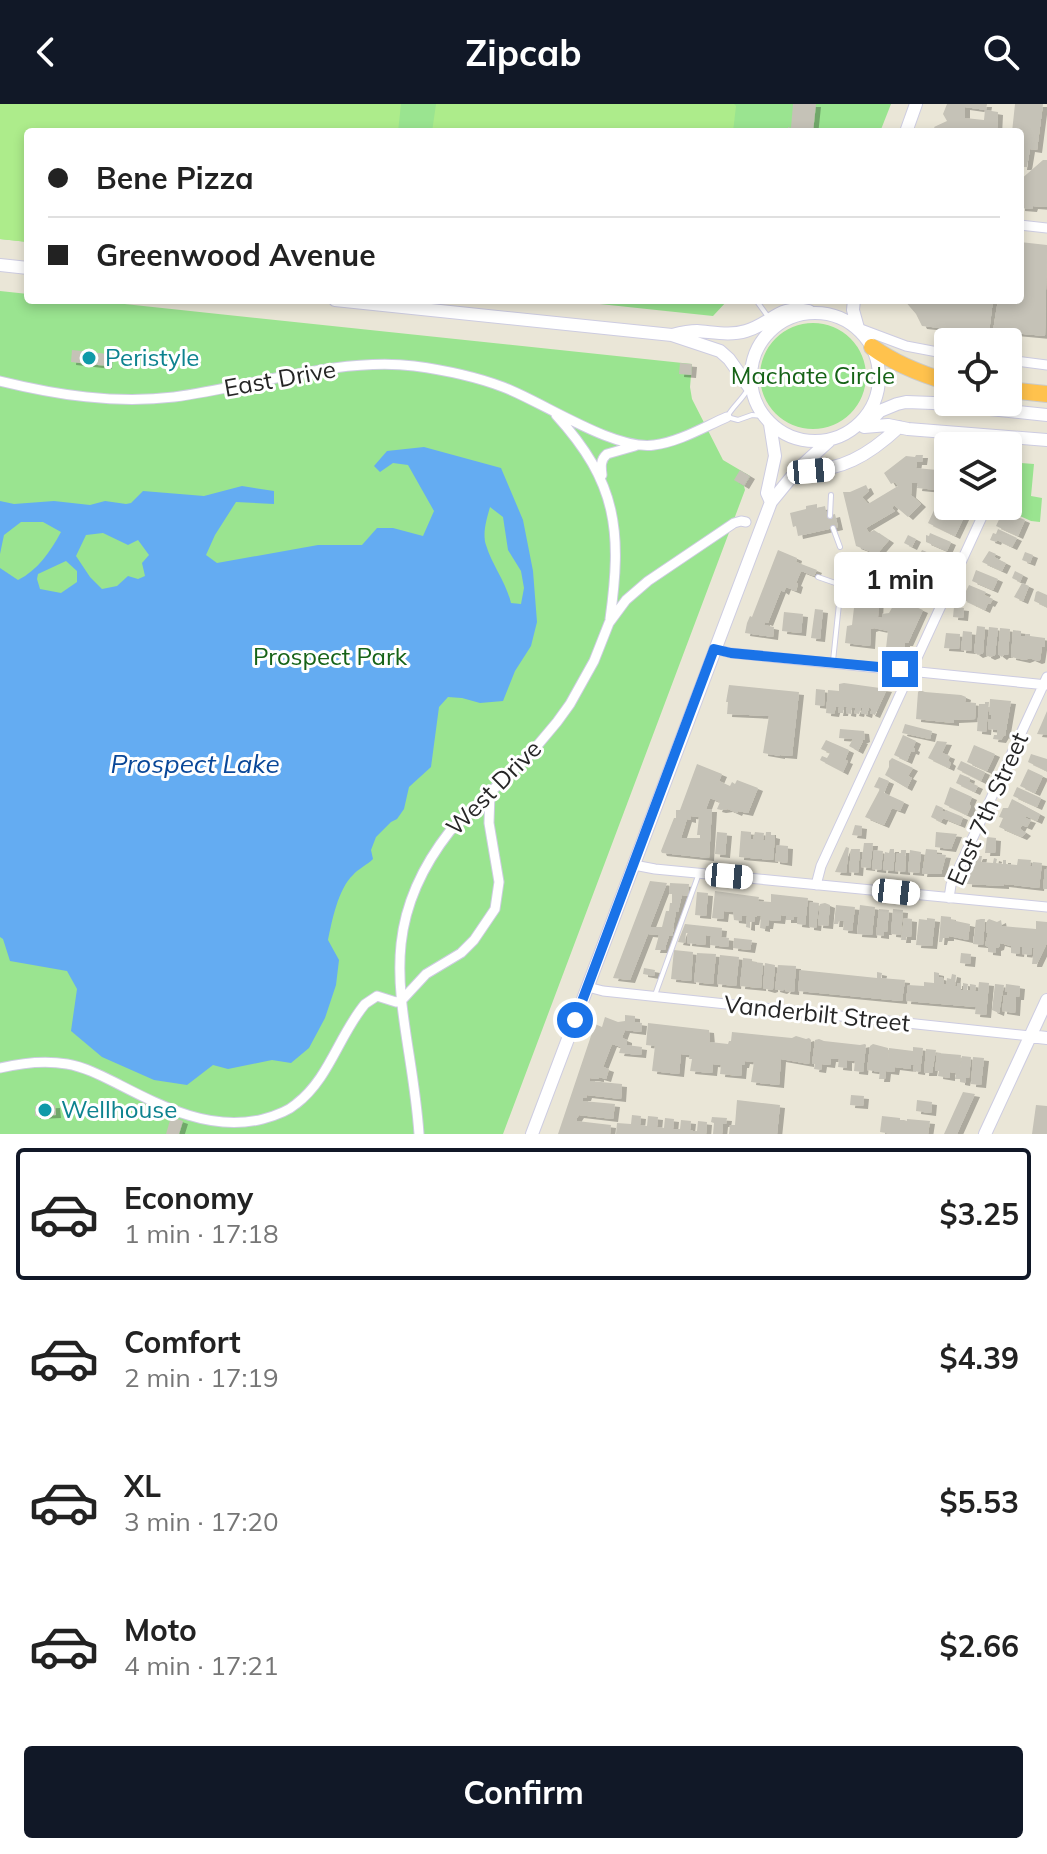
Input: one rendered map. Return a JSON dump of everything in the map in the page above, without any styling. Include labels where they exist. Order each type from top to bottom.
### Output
[{"type":"highway","points":[[872,347],[884,356],[934,377]]},
{"type":"highway","points":[[1022,391],[1047,394]]},
{"type":"main road","points":[[907,128],[916,104]]},
{"type":"main road","points":[[0,265],[24,268]]},
{"type":"main road","points":[[374,304],[672,335],[720,351],[749,387],[766,420],[778,430],[796,438],[829,441],[864,427],[888,425],[954,432]]},
{"type":"main road","points":[[749,387],[753,358],[765,338],[797,314],[820,304]]},
{"type":"main road","points":[[850,433],[868,413],[877,393],[878,373],[872,347],[858,328],[854,304]]},
{"type":"main road","points":[[672,335],[693,331],[737,333],[794,308],[838,317],[858,328]]},
{"type":"main road","points":[[864,427],[880,411],[906,402],[1047,415]]},
{"type":"main road","points":[[766,420],[775,456],[767,493],[771,502]]},
{"type":"main road","points":[[798,469],[830,469],[860,457],[899,427]]},
{"type":"main road","points":[[1022,438],[1047,440]]},
{"type":"main road","points":[[829,441],[830,469]]},
{"type":"main road","points":[[532,1134],[771,502],[798,469],[829,441]]},
{"type":"main road","points":[[985,1134],[1047,1000]]},
{"type":"main road","name":"Vanderbilt Street","points":[[1030,1036],[1047,1038]]},
{"type":"street","points":[[1024,225],[1047,228]]},
{"type":"street","points":[[858,328],[906,346],[934,351]]},
{"type":"street","points":[[1022,362],[1047,365]]},
{"type":"street","name":"East Drive","points":[[0,381],[81,397],[149,399],[348,367],[400,365],[473,377],[516,392],[598,432],[638,445],[667,443],[727,417]]},
{"type":"street","name":"East Drive","points":[[553,411],[574,434],[605,486]]},
{"type":"street","name":"East Drive","points":[[609,623],[616,541],[601,464],[603,457],[638,445]]},
{"type":"street","points":[[816,885],[818,872],[981,520]]},
{"type":"street","name":"West Drive","points":[[419,1134],[401,1001],[401,947],[411,897],[439,845],[460,819],[531,753],[570,704],[594,661],[609,623],[626,600],[648,581],[734,523],[746,522]]},
{"type":"street","points":[[714,649],[1046,682]]},
{"type":"street","name":"East 7th Street","points":[[949,898],[951,885],[1046,682]]},
{"type":"street","points":[[0,1068],[30,1063],[67,1064],[86,1069],[185,1115],[219,1122],[253,1121],[296,1105],[326,1069],[368,1000],[381,996],[401,1001],[426,974],[461,953],[495,909],[499,882],[489,823],[490,792]]},
{"type":"street","points":[[634,865],[1047,907]]},
{"type":"street","name":"Vanderbilt Street","points":[[588,987],[654,997],[1030,1036]]},
{"type":"lane","points":[[759,304],[770,320]]},
{"type":"lane","points":[[749,387],[727,417],[738,420],[752,415],[766,420]]},
{"type":"lane","points":[[830,516],[831,495]]},
{"type":"lane","points":[[746,522],[760,528]]},
{"type":"lane","points":[[833,528],[840,547]]},
{"type":"lane","points":[[818,577],[841,585],[833,663]]},
{"type":"lane","points":[[654,997],[699,873]]},
{"type":"green space","points":[[0,104],[891,104],[882,128],[24,128],[24,242],[0,239]]},
{"type":"green space","points":[[0,104],[401,104],[398,128],[24,128],[24,242],[0,239]]},
{"type":"green space","points":[[436,104],[736,106],[733,128],[433,128]]},
{"type":"green space","name":"Prospect Park","points":[[0,291],[24,294],[24,304],[125,304],[692,364],[692,399],[723,460],[750,476],[503,1134],[0,1134]]},
{"type":"green space","points":[[600,304],[724,304],[713,316]]},
{"type":"green space","name":"Machate Circle","points":[[813,323],[833,327],[850,339],[862,356],[866,376],[862,396],[850,413],[833,425],[813,429],[793,425],[776,413],[764,396],[760,376],[764,356],[776,339],[793,327]]},
{"type":"green space","points":[[1022,463],[1034,464],[1031,496],[1042,498],[1040,522],[1022,517]]},
{"type":"water","name":"Prospect Lake","points":[[424,447],[501,468],[523,520],[533,571],[537,622],[531,646],[515,671],[503,701],[480,703],[448,697],[439,707],[431,767],[409,787],[404,809],[376,837],[371,850],[373,859],[353,875],[340,897],[328,940],[339,960],[336,985],[325,1018],[309,1048],[291,1063],[272,1060],[228,1069],[213,1065],[187,1085],[154,1080],[102,1057],[71,1031],[77,989],[67,971],[10,961],[0,937],[0,568],[18,580],[25,576],[43,560],[61,532],[43,522],[21,522],[4,535],[0,554],[0,501],[14,504],[54,501],[90,505],[105,501],[126,504],[143,491],[204,496],[242,486],[274,491],[274,504],[236,502],[206,555],[217,563],[318,545],[362,545],[377,528],[393,528],[423,536],[434,511],[408,465],[393,463],[380,472],[374,466],[387,451]],"holes":[[[490,507],[503,517],[508,550],[521,571],[524,588],[521,604],[511,603],[486,545],[485,531]],[[103,533],[128,545],[138,540],[149,555],[142,563],[145,576],[138,579],[128,576],[117,586],[102,589],[76,556],[86,535]],[[66,561],[77,571],[77,582],[61,593],[40,589],[38,574]]]},
{"type":"building","points":[[793,104],[816,104],[813,128],[791,128]]},
{"type":"building","points":[[947,104],[987,104],[986,110],[965,107],[965,118],[984,120],[985,110],[998,112],[997,128],[935,128],[947,121],[943,114]]},
{"type":"building","points":[[1015,104],[1043,104],[1037,150],[1030,149],[1027,167],[1024,167],[1024,128],[1012,128]]},
{"type":"building","points":[[1047,160],[1047,207],[1024,208],[1024,177]]},
{"type":"building","points":[[1024,242],[1047,245],[1045,336],[1022,334],[1022,328],[993,328],[997,304],[1024,304]]},
{"type":"building","points":[[907,304],[993,304],[990,328],[922,326]]},
{"type":"building","name":"Peristyle","points":[[72,350],[108,354],[107,366],[71,362]]},
{"type":"building","points":[[680,363],[692,364],[691,375],[679,374]]},
{"type":"building","points":[[923,455],[922,462],[917,462],[916,468],[934,470],[934,490],[917,488],[918,483],[912,483],[911,495],[921,504],[908,517],[894,505],[892,508],[895,511],[866,528],[869,533],[874,530],[889,540],[877,554],[856,546],[843,492],[866,485],[869,491],[862,497],[868,504],[898,486],[895,482],[891,484],[884,473],[906,456]]},
{"type":"building","points":[[740,470],[750,476],[744,486],[734,480]]},
{"type":"building","points":[[817,504],[817,508],[825,506],[827,516],[835,514],[838,527],[798,536],[790,513]]},
{"type":"building","points":[[934,510],[934,520],[963,520],[955,536],[928,523]]},
{"type":"building","points":[[999,520],[1025,520],[1018,536],[996,526]]},
{"type":"building","points":[[998,529],[1017,538],[1012,547],[990,540]]},
{"type":"building","points":[[930,533],[951,542],[947,551],[926,542],[926,535]]},
{"type":"building","points":[[908,535],[916,539],[912,547],[904,543]]},
{"type":"building","points":[[778,550],[797,558],[796,562],[817,570],[814,576],[801,571],[796,591],[786,587],[784,592],[781,590],[768,623],[764,625],[774,627],[773,637],[745,633],[747,623]]},
{"type":"building","points":[[922,550],[943,559],[939,568],[918,558]]},
{"type":"building","points":[[989,551],[1006,563],[1002,571],[982,562]]},
{"type":"building","points":[[1025,552],[1033,555],[1030,563],[1022,560]]},
{"type":"building","points":[[903,566],[912,570],[914,567],[935,577],[931,586],[900,572]]},
{"type":"building","points":[[976,570],[998,579],[993,590],[972,581]]},
{"type":"building","points":[[1015,571],[1023,575],[1020,582],[1012,578]]},
{"type":"building","points":[[902,580],[925,593],[921,602],[898,589]]},
{"type":"building","points":[[1022,583],[1029,586],[1023,601],[1014,597]]},
{"type":"building","points":[[969,585],[986,592],[984,595],[993,599],[985,610],[962,599]]},
{"type":"building","points":[[864,590],[879,594],[878,617],[889,613],[897,599],[923,610],[908,643],[905,643],[905,650],[886,648],[888,631],[874,628],[871,629],[870,646],[845,643],[847,626],[852,625],[855,599],[862,600]]},
{"type":"building","points":[[1038,591],[1047,595],[1047,607],[1034,601]]},
{"type":"building","points":[[954,607],[964,608],[963,618],[953,617]]},
{"type":"building","points":[[815,609],[823,610],[820,639],[811,638]]},
{"type":"building","points":[[784,612],[803,614],[801,633],[782,631]]},
{"type":"building","points":[[977,626],[985,627],[983,653],[978,655],[974,652]]},
{"type":"building","points":[[989,627],[998,628],[995,655],[990,657],[986,655]]},
{"type":"building","points":[[1000,628],[1010,629],[1008,655],[1002,657],[998,654]]},
{"type":"building","points":[[1013,630],[1021,631],[1021,636],[1030,634],[1045,638],[1040,660],[1011,657]]},
{"type":"building","points":[[963,631],[972,632],[971,651],[961,650]]},
{"type":"building","points":[[946,633],[960,634],[959,649],[944,648]]},
{"type":"building","points":[[839,684],[887,689],[875,715],[870,713],[872,709],[869,707],[867,715],[861,713],[863,708],[859,714],[854,713],[856,708],[852,707],[851,714],[846,713],[847,707],[844,707],[843,713],[838,713],[839,707],[836,707],[834,714],[826,713],[828,690],[839,691]]},
{"type":"building","points":[[729,685],[799,692],[792,756],[763,753],[769,716],[727,714]]},
{"type":"building","points":[[816,689],[825,690],[824,706],[815,705]]},
{"type":"building","points":[[920,690],[966,697],[965,702],[976,703],[975,719],[954,720],[954,723],[916,719]]},
{"type":"building","points":[[990,699],[1011,701],[1005,736],[1001,740],[993,739],[997,730],[988,729]]},
{"type":"building","points":[[989,702],[986,732],[977,731],[979,704]]},
{"type":"building","points":[[1047,711],[1047,735],[1037,734],[1041,725]]},
{"type":"building","points":[[905,724],[932,731],[930,739],[902,733]]},
{"type":"building","points":[[840,729],[864,731],[865,739],[861,741],[858,751],[849,746],[853,739],[839,738]]},
{"type":"building","points":[[903,735],[916,741],[914,752],[911,751],[907,761],[894,755]]},
{"type":"building","points":[[826,740],[849,750],[843,772],[820,760],[830,753],[821,749]]},
{"type":"building","points":[[937,741],[947,742],[942,753],[950,756],[949,768],[928,758]]},
{"type":"building","points":[[974,745],[995,754],[987,771],[967,762]]},
{"type":"building","points":[[1031,754],[1047,759],[1047,771],[1028,762]]},
{"type":"building","points":[[892,758],[913,768],[908,776],[912,778],[907,788],[885,775]]},
{"type":"building","points":[[961,761],[985,772],[981,781],[957,769]]},
{"type":"building","points":[[697,764],[722,774],[719,781],[730,786],[737,780],[758,788],[748,813],[717,809],[720,802],[710,798],[706,809],[712,809],[709,858],[662,853],[676,818],[676,810],[680,810]],"holes":[[[699,817],[697,835],[700,838],[681,838],[687,819]]]},
{"type":"building","points":[[1028,769],[1043,776],[1035,793],[1020,786]]},
{"type":"building","points":[[960,774],[978,786],[975,792],[956,783]]},
{"type":"building","points":[[879,777],[889,781],[884,793],[904,802],[900,811],[892,808],[884,825],[865,817],[880,789],[874,787]]},
{"type":"building","points":[[950,787],[972,797],[967,815],[944,804]]},
{"type":"building","points":[[1017,787],[1041,798],[1037,807],[1013,796]]},
{"type":"building","points":[[1012,799],[1040,814],[1037,821],[1026,816],[1031,820],[1027,827],[1022,825],[1020,829],[1026,833],[1022,837],[999,827],[1003,808],[1008,808]]},
{"type":"building","points":[[936,805],[943,808],[942,811],[963,817],[960,825],[931,817]]},
{"type":"building","points":[[855,825],[862,826],[861,836],[852,835]]},
{"type":"building","points":[[741,831],[751,832],[751,839],[755,832],[764,833],[763,840],[766,832],[771,832],[775,836],[773,860],[739,857]]},
{"type":"building","points":[[717,832],[727,833],[725,855],[715,854]]},
{"type":"building","points":[[936,832],[957,834],[951,849],[935,847]]},
{"type":"building","points":[[987,837],[996,838],[995,853],[985,853]]},
{"type":"building","points":[[864,843],[873,843],[870,868],[861,867]]},
{"type":"building","points":[[777,845],[788,846],[787,863],[775,861]]},
{"type":"building","points":[[846,847],[849,848],[846,873],[835,872]]},
{"type":"building","points":[[851,849],[860,849],[858,873],[849,872]]},
{"type":"building","points":[[890,849],[894,849],[895,853],[893,871],[883,870],[885,852],[889,853]]},
{"type":"building","points":[[926,849],[946,855],[941,874],[922,874]]},
{"type":"building","points":[[874,850],[883,851],[881,870],[872,869]]},
{"type":"building","points":[[906,850],[905,872],[895,871],[897,853]]},
{"type":"building","points":[[910,850],[921,852],[919,873],[908,872]]},
{"type":"building","points":[[978,856],[982,856],[981,862],[993,863],[994,858],[997,859],[996,863],[1003,864],[1006,860],[1006,864],[1017,865],[1018,859],[1031,860],[1030,866],[1033,862],[1042,863],[1039,888],[967,884],[967,877]]},
{"type":"building","points":[[1045,869],[1047,889],[1043,889]]},
{"type":"building","points":[[650,881],[667,883],[650,927],[662,927],[666,911],[672,903],[670,883],[689,884],[688,896],[682,895],[672,936],[669,936],[665,950],[655,950],[659,935],[648,934],[630,980],[613,978]]},
{"type":"building","points":[[715,891],[759,897],[758,901],[771,902],[771,894],[808,898],[805,925],[797,924],[798,917],[786,920],[786,916],[781,915],[780,921],[769,920],[765,929],[760,928],[761,916],[750,922],[750,928],[746,927],[747,916],[742,916],[742,921],[734,920],[733,912],[724,911],[723,919],[712,918]]},
{"type":"building","points":[[697,892],[708,893],[706,916],[695,915]]},
{"type":"building","points":[[810,902],[819,903],[816,928],[809,927]]},
{"type":"building","points":[[820,904],[830,905],[828,926],[818,925]]},
{"type":"building","points":[[836,905],[855,907],[852,931],[843,930],[844,921],[834,924]]},
{"type":"building","points":[[860,905],[875,907],[872,935],[857,934]]},
{"type":"building","points":[[879,909],[889,910],[884,936],[876,935]]},
{"type":"building","points":[[893,909],[903,910],[901,935],[891,934]]},
{"type":"building","points":[[941,916],[970,924],[968,940],[949,936],[939,942]]},
{"type":"building","points":[[904,918],[912,919],[911,937],[901,940]]},
{"type":"building","points":[[919,919],[935,919],[932,946],[916,945]]},
{"type":"building","points":[[985,919],[983,945],[973,944],[976,920]]},
{"type":"building","points":[[989,919],[1001,920],[1002,926],[1036,929],[1036,921],[1047,922],[1047,943],[1037,964],[1032,964],[1034,948],[1031,955],[1022,954],[1022,947],[1019,954],[1011,953],[1011,946],[1000,943],[996,953],[988,952],[985,945]]},
{"type":"building","points":[[685,924],[722,928],[721,937],[729,938],[728,947],[710,945],[711,936],[706,935],[705,945],[687,943],[688,933],[685,943],[678,942]]},
{"type":"building","points":[[734,938],[752,940],[750,950],[733,948]]},
{"type":"building","points":[[674,950],[693,952],[691,981],[671,979]]},
{"type":"building","points":[[697,953],[716,954],[713,984],[694,982]]},
{"type":"building","points":[[961,953],[971,954],[970,964],[960,963]]},
{"type":"building","points":[[720,955],[739,957],[736,986],[717,984]]},
{"type":"building","points":[[743,958],[763,963],[761,988],[740,986]]},
{"type":"building","points":[[765,963],[775,965],[773,989],[770,990],[763,988]]},
{"type":"building","points":[[778,965],[796,966],[794,992],[785,991],[786,988],[782,991],[775,989]]},
{"type":"building","points":[[644,968],[655,970],[654,976],[643,974]]},
{"type":"building","points":[[800,970],[877,978],[877,972],[882,973],[881,978],[905,980],[902,1001],[798,991]]},
{"type":"building","points":[[934,972],[939,973],[946,985],[947,978],[956,975],[955,986],[961,983],[961,990],[963,983],[968,984],[967,990],[970,990],[970,984],[976,985],[975,991],[978,991],[979,982],[989,983],[986,1015],[975,1014],[976,1007],[906,1001],[908,985],[934,983]]},
{"type":"building","points":[[995,984],[1004,985],[999,1013],[992,1010]]},
{"type":"building","points":[[1006,984],[1020,986],[1015,1013],[1002,1011],[1004,995],[1008,992],[1005,992]]},
{"type":"building","points":[[625,1015],[635,1016],[635,1022],[642,1023],[641,1032],[625,1030],[622,1038],[627,1040],[627,1045],[642,1047],[641,1055],[619,1053],[621,1047],[612,1044],[603,1067],[609,1069],[606,1079],[590,1078],[590,1081],[622,1084],[621,1099],[587,1095],[583,1098],[583,1101],[615,1104],[613,1119],[579,1115],[577,1118],[577,1121],[611,1125],[610,1134],[558,1134],[595,1024],[602,1027],[605,1017],[625,1021]]},
{"type":"building","points":[[648,1023],[709,1030],[710,1042],[728,1044],[732,1032],[809,1038],[809,1064],[781,1059],[779,1085],[751,1082],[754,1062],[745,1061],[741,1076],[720,1074],[721,1065],[713,1064],[712,1073],[690,1071],[690,1055],[681,1054],[679,1074],[652,1071],[655,1046],[646,1045]]},
{"type":"building","points":[[815,1040],[865,1044],[863,1072],[854,1071],[855,1061],[847,1060],[847,1068],[838,1067],[839,1059],[831,1059],[830,1065],[822,1064],[821,1070],[814,1069]]},
{"type":"building","points":[[870,1046],[888,1048],[888,1061],[889,1048],[913,1051],[913,1047],[923,1048],[920,1072],[913,1071],[914,1065],[911,1069],[895,1067],[894,1072],[886,1071],[885,1079],[879,1079],[880,1072],[867,1070]]},
{"type":"building","points":[[926,1049],[936,1050],[932,1073],[924,1073]]},
{"type":"building","points":[[937,1053],[961,1055],[959,1074],[962,1056],[971,1057],[969,1078],[965,1083],[955,1079],[956,1073],[950,1072],[950,1078],[938,1076],[939,1071],[935,1071]]},
{"type":"building","points":[[973,1057],[984,1058],[981,1085],[971,1084]]},
{"type":"building","points":[[963,1092],[975,1094],[957,1134],[944,1134]]},
{"type":"building","points":[[851,1095],[864,1096],[863,1106],[850,1105]]},
{"type":"building","points":[[737,1100],[780,1105],[777,1134],[729,1134],[730,1125],[735,1125]]},
{"type":"building","points":[[917,1100],[932,1102],[931,1113],[916,1111]]},
{"type":"building","name":"Wellhouse","points":[[55,1105],[56,1115],[35,1116],[35,1106]]},
{"type":"building","points":[[1036,1105],[1047,1106],[1047,1134],[1032,1134]]},
{"type":"building","points":[[632,1115],[641,1116],[640,1125],[647,1126],[648,1116],[658,1117],[657,1127],[664,1128],[665,1118],[674,1119],[673,1129],[680,1129],[681,1120],[691,1121],[690,1130],[693,1131],[697,1131],[698,1121],[707,1122],[706,1134],[616,1134],[617,1123],[631,1124]]},
{"type":"building","points":[[882,1116],[930,1121],[928,1134],[880,1132]]},
{"type":"building","points":[[171,1117],[183,1121],[179,1134],[166,1134]]},
{"type":"building","points":[[712,1117],[727,1118],[722,1134],[713,1134]]},
{"type":"place","name":"Peristyle","points":[[89,358]]},
{"type":"place","name":"Wellhouse","points":[[45,1110]]},
{"type":"route","points":[[575,1020],[714,649],[900,669]]}]
